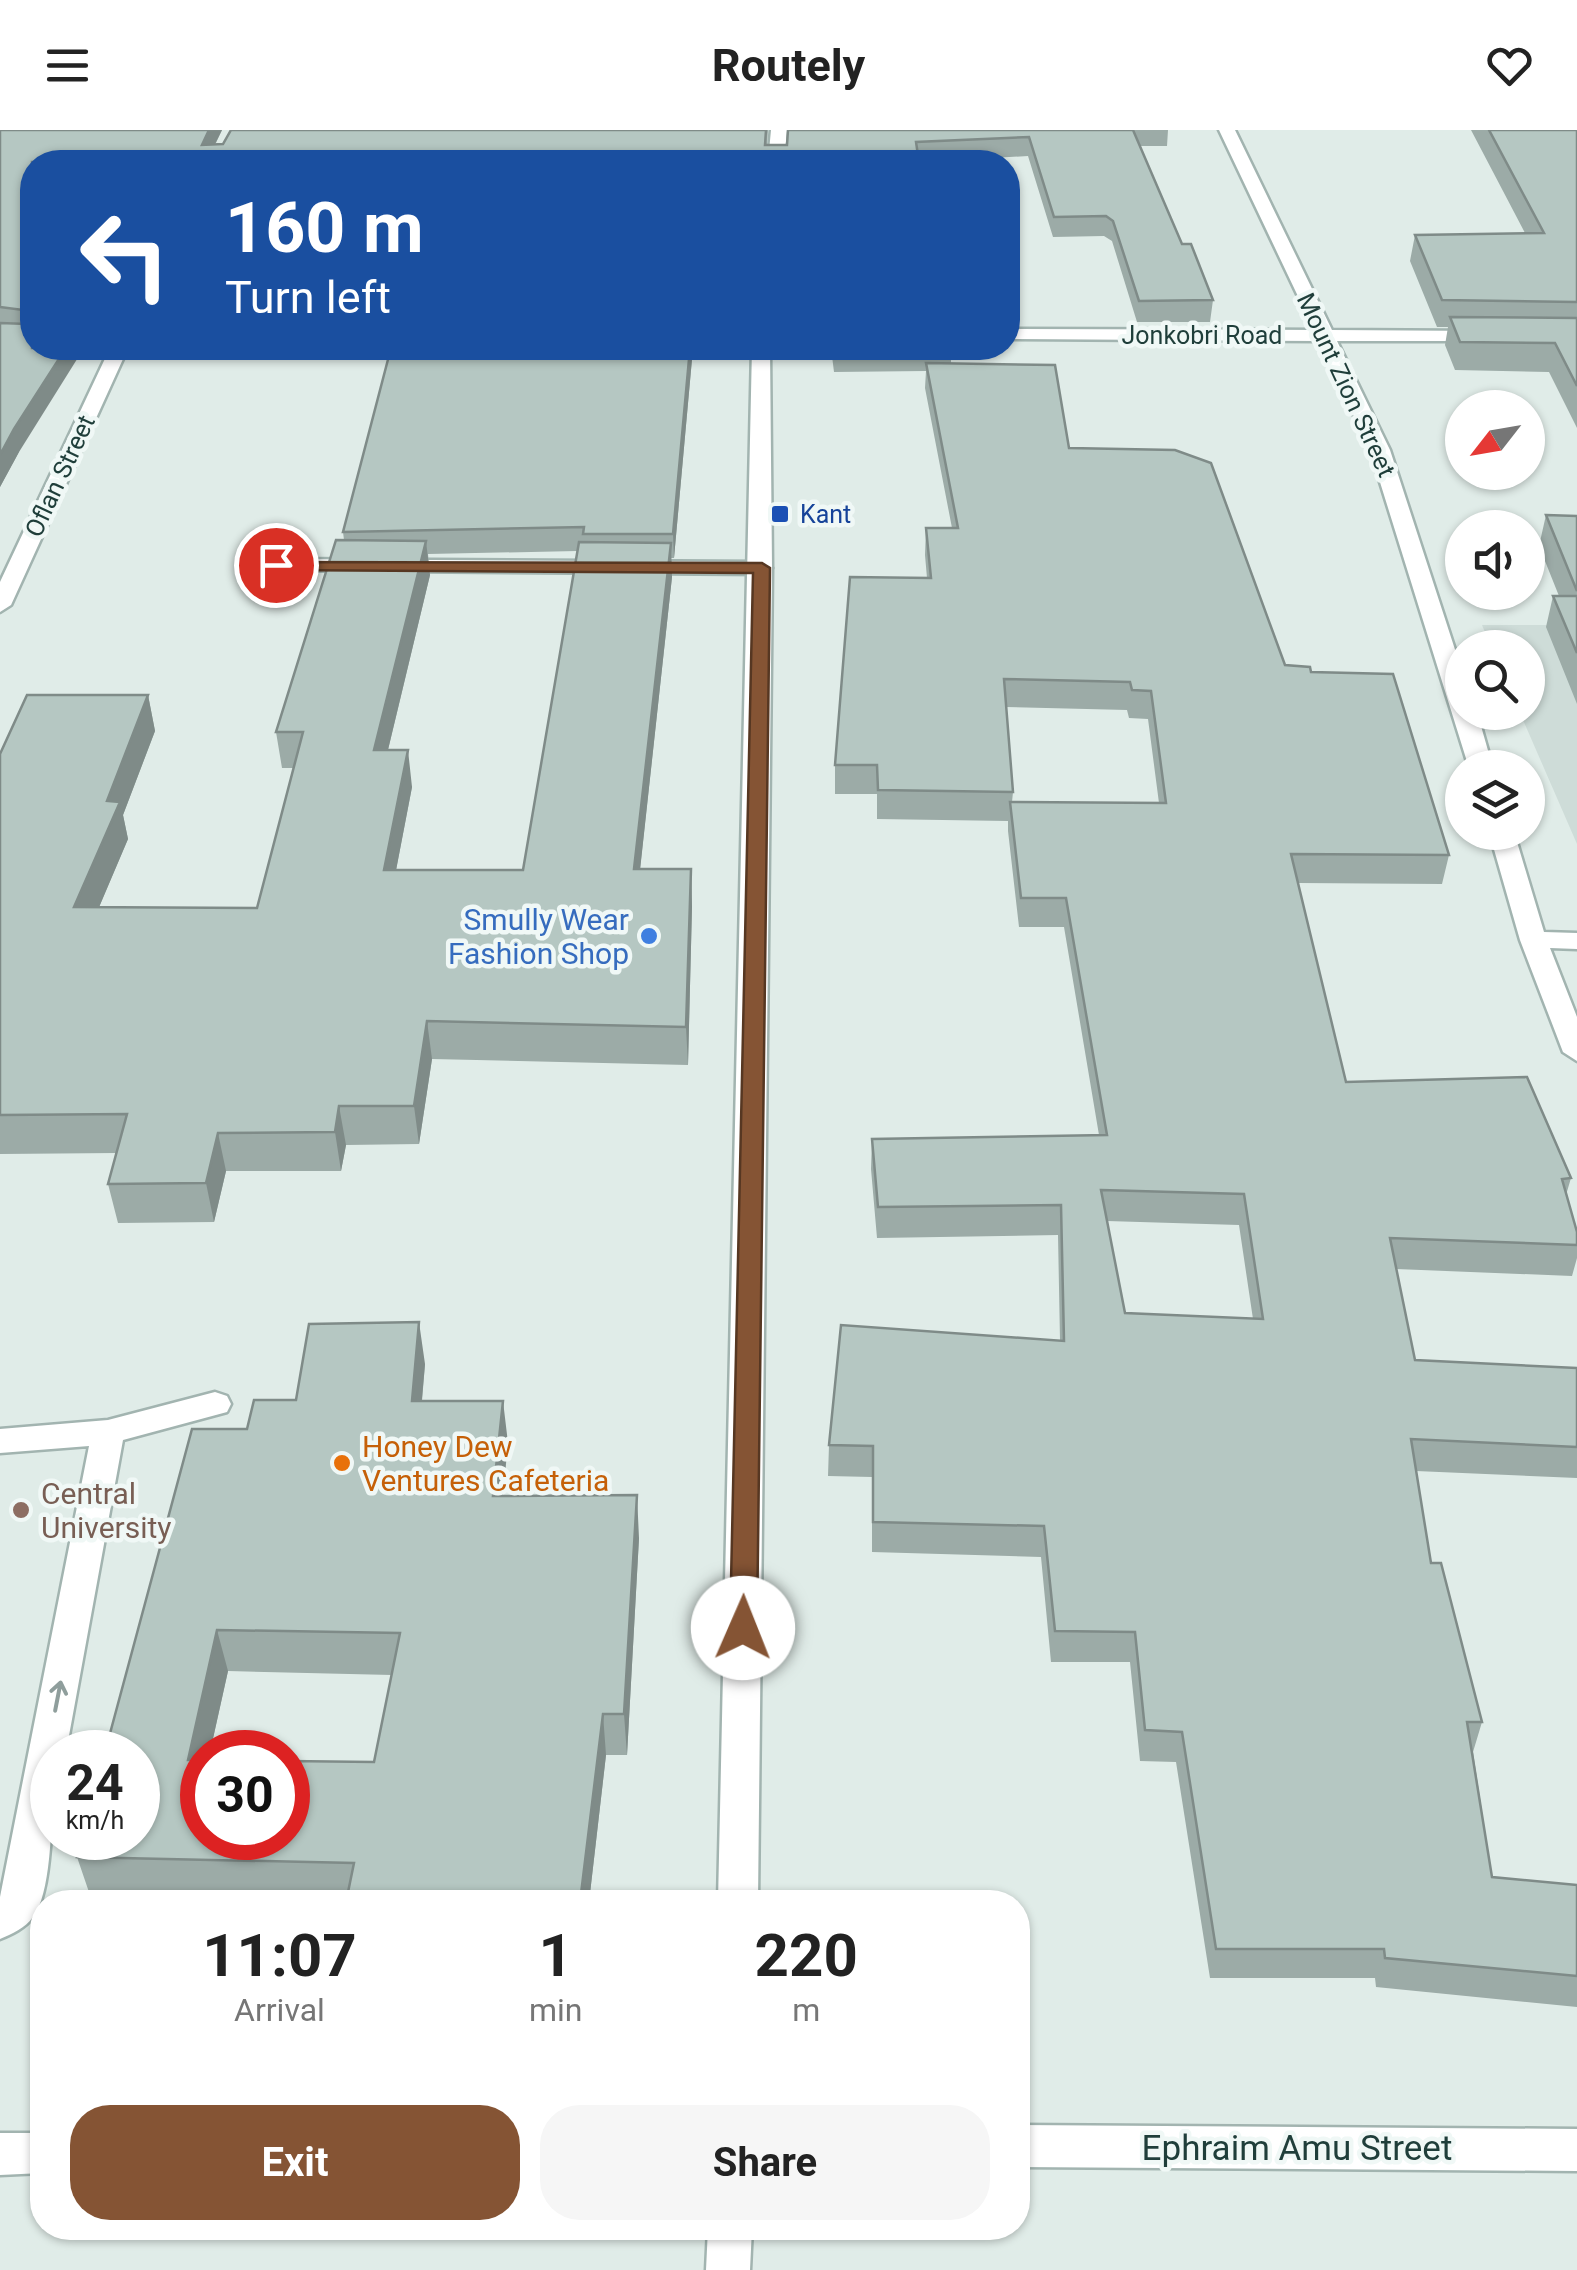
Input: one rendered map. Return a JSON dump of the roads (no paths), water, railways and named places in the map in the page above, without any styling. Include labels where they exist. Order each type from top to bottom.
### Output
[{"type":"street","name":"Mount Zion Street","points":[[1227,130],[1380,450],[1445,650]]},
{"type":"street","name":"Jonkobri Road","points":[[1020,334],[1499,336]]},
{"type":"street","name":"Oflan Street","points":[[0,605],[114,360]]},
{"type":"street","points":[[738,1890],[762,568],[760,360]]},
{"type":"street","points":[[276,565],[762,568]]},
{"type":"street","points":[[1506,850],[1533,940],[1577,1052]]},
{"type":"street","points":[[1533,940],[1577,941]]},
{"type":"street","points":[[0,1441],[108,1432],[214,1404]]},
{"type":"street","points":[[0,1921],[19,1905],[108,1432]]},
{"type":"street","name":"Ephraim Amu Street","points":[[1030,2146],[1577,2150]]},
{"type":"street","points":[[0,2154],[30,2154]]},
{"type":"street","points":[[728,2270],[729,2240]]},
{"type":"place","name":"Kant","points":[[780,514]]},
{"type":"place","name":"Smully Wear Fashion Shop","points":[[649,936]]},
{"type":"place","name":"Honey Dew Ventures Cafeteria","points":[[342,1463]]},
{"type":"place","name":"Central University","points":[[21,1510]]}]
